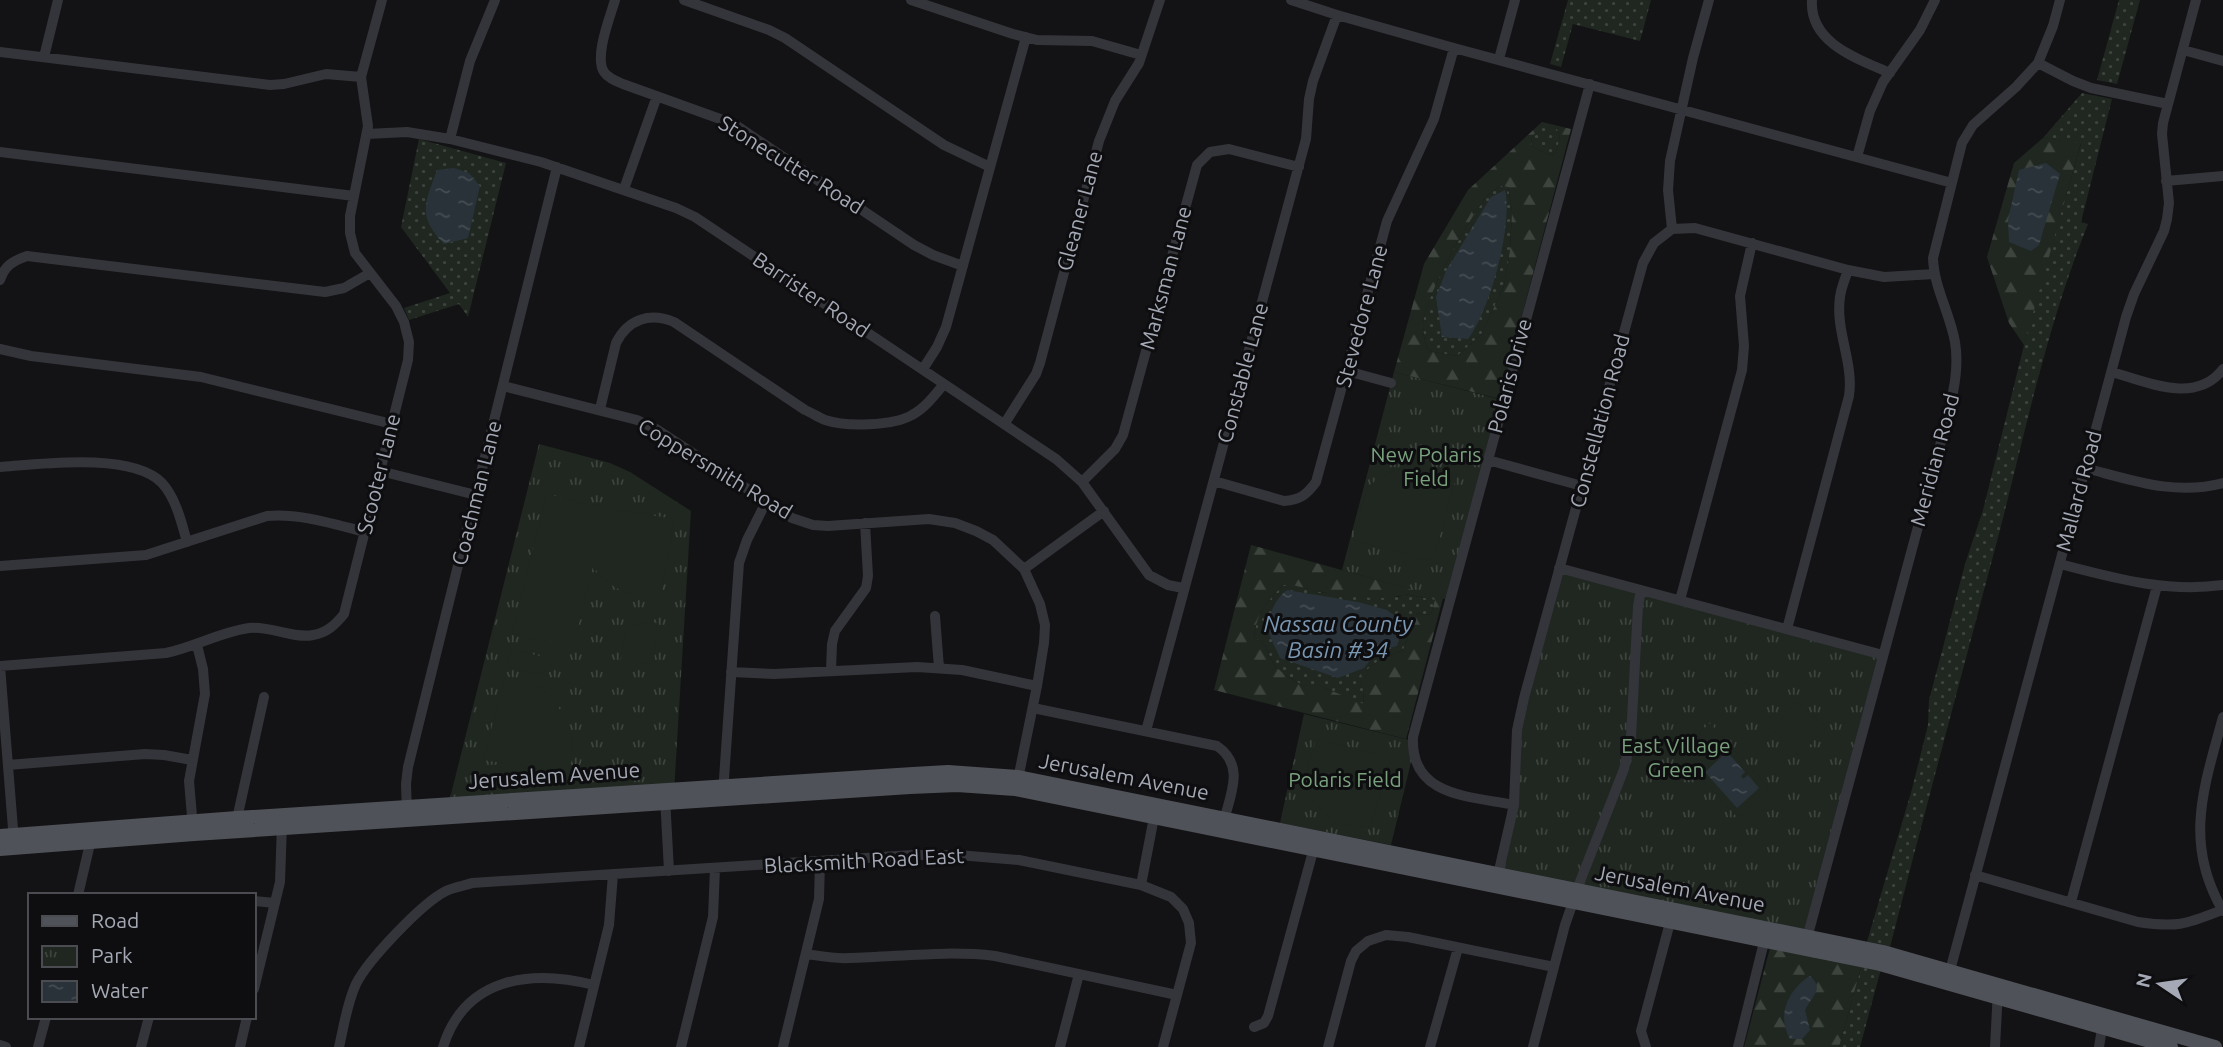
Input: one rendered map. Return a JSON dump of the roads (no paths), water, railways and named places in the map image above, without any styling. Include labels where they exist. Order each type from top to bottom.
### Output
[{"type":"main road","name":"Jerusalem Avenue","points":[[7,842],[843,785],[1017,783],[1806,942],[1880,964],[1948,977],[2103,1021],[2215,1047]]},
{"type":"main road","name":"Jerusalem Avenue","points":[[2103,1021],[2171,1047]]},
{"type":"street","points":[[44,57],[58,0]]},
{"type":"street","name":"Scooter Lane","points":[[0,666],[166,653],[251,628],[273,628],[304,636],[314,635],[327,631],[344,614],[408,360],[409,342],[404,322],[396,306],[355,253],[350,233],[350,216],[368,121],[361,77],[382,0]]},
{"type":"street","points":[[450,139],[470,61],[495,0]]},
{"type":"street","name":"Stonecutter Road","points":[[615,0],[600,54],[604,72],[614,80],[734,124],[914,245],[933,256],[964,266]]},
{"type":"street","points":[[684,0],[785,38],[944,145],[990,167]]},
{"type":"street","points":[[911,0],[1026,37],[1053,41],[1092,41],[1141,55]]},
{"type":"street","name":"Gleaner Lane","points":[[1005,423],[1036,374],[1099,141],[1115,101],[1139,63],[1160,0]]},
{"type":"street","points":[[1291,0],[1454,48],[1952,183]]},
{"type":"street","points":[[1499,59],[1515,0]]},
{"type":"street","points":[[1709,0],[1681,109],[1668,174],[1672,229],[1695,228],[1848,270],[1884,277],[1934,274]]},
{"type":"street","points":[[1812,0],[1818,27],[1832,44],[1890,74]]},
{"type":"street","points":[[1857,157],[1870,111],[1884,82],[1920,30],[1935,0]]},
{"type":"street","name":"Meridian Road","points":[[1806,942],[1955,383],[1955,340],[1934,274],[1933,258],[1962,143],[1973,125],[2016,87],[2038,63],[2060,0]]},
{"type":"street","name":"Mallard Road","points":[[1948,977],[2134,294],[2164,231],[2169,203],[2162,134],[2196,0]]},
{"type":"street","name":"Constable Lane","points":[[1146,731],[1306,139],[1308,99],[1336,15]]},
{"type":"street","points":[[922,369],[946,327],[1026,37]]},
{"type":"street","name":"Stevedore Lane","points":[[1214,481],[1284,500],[1296,500],[1308,493],[1316,482],[1387,221],[1434,119],[1454,48]]},
{"type":"street","points":[[2183,50],[2223,61]]},
{"type":"street","points":[[0,52],[270,85],[326,74],[361,77]]},
{"type":"street","points":[[2038,63],[2091,88],[2168,104]]},
{"type":"street","name":"Polaris Drive","points":[[1514,805],[1448,792],[1435,786],[1418,768],[1412,748],[1413,737],[1590,84]]},
{"type":"street","points":[[624,189],[657,96]]},
{"type":"street","name":"Barrister Road","points":[[367,134],[407,132],[450,139],[557,167],[624,189],[695,217],[1056,458],[1082,482],[1149,575],[1168,585],[1183,588]]},
{"type":"street","name":"Marksman Lane","points":[[1082,482],[1115,449],[1123,435],[1197,165],[1210,152],[1229,149],[1298,167]]},
{"type":"street","points":[[0,152],[354,195]]},
{"type":"street","name":"Coachman Lane","points":[[407,814],[408,767],[557,167]]},
{"type":"street","points":[[2166,181],[2223,176]]},
{"type":"street","name":"Constellation Road","points":[[1497,879],[1514,805],[1517,730],[1559,568],[1643,263],[1654,243],[1672,229]]},
{"type":"street","points":[[1680,600],[1742,370],[1744,346],[1740,296],[1752,243]]},
{"type":"street","points":[[0,280],[6,266],[13,260],[27,256],[325,292],[344,288],[370,273]]},
{"type":"street","points":[[1787,629],[1849,396],[1849,362],[1840,317],[1840,296],[1848,270]]},
{"type":"street","points":[[600,409],[620,335],[636,321],[653,316],[674,322],[805,410],[826,420],[846,424],[879,423],[906,418],[930,400],[944,384]]},
{"type":"street","points":[[0,349],[31,356],[201,377],[392,424]]},
{"type":"street","points":[[2112,372],[2186,390],[2207,384],[2223,369]]},
{"type":"street","points":[[1347,371],[1391,383]]},
{"type":"street","name":"Coppersmith Road","points":[[503,386],[625,416],[656,429],[792,518],[813,525],[929,519],[955,523],[993,540],[1024,569],[1040,604],[1045,625],[1037,686],[1017,783]]},
{"type":"street","points":[[1488,460],[1582,486]]},
{"type":"street","points":[[0,467],[71,462],[138,469],[152,474],[164,485],[187,542]]},
{"type":"street","points":[[2085,468],[2176,489],[2223,484]]},
{"type":"street","points":[[380,471],[476,495]]},
{"type":"street","points":[[722,793],[739,563],[766,502]]},
{"type":"street","points":[[1024,569],[1104,511]]},
{"type":"street","points":[[0,566],[146,555],[255,519],[283,514],[365,533]]},
{"type":"street","points":[[831,671],[835,631],[866,588],[868,576],[865,523]]},
{"type":"street","points":[[2060,564],[2131,583],[2157,586],[2223,585]]},
{"type":"street","points":[[1559,568],[1883,655]]},
{"type":"street","points":[[2071,902],[2157,586]]},
{"type":"street","points":[[1533,1047],[1565,925],[1624,769],[1631,737],[1641,590]]},
{"type":"street","points":[[935,616],[939,668]]},
{"type":"street","points":[[193,828],[189,781],[205,695],[203,668],[197,645]]},
{"type":"street","points":[[0,666],[8,765],[7,842]]},
{"type":"street","points":[[731,672],[774,674],[939,668],[962,670],[1037,686]]},
{"type":"street","points":[[236,825],[264,697]]},
{"type":"street","points":[[1033,708],[1217,746],[1224,751],[1234,767],[1234,782],[1223,824]]},
{"type":"street","points":[[1975,875],[2138,922],[2164,926],[2189,923],[2222,911],[2204,865],[2199,819],[2204,788],[2223,717]]},
{"type":"street","points":[[8,765],[145,754],[192,760]]},
{"type":"street","points":[[665,797],[669,871]]},
{"type":"street","points":[[1141,885],[1155,811]]},
{"type":"street","points":[[256,981],[282,865],[282,822]]},
{"type":"street","points":[[78,893],[92,835]]},
{"type":"street","points":[[1254,1027],[1264,1023],[1268,1016],[1315,843]]},
{"type":"street","name":"Blacksmith Road East","points":[[339,1047],[352,995],[363,971],[430,901],[446,891],[472,883],[913,855],[1019,860],[1141,885],[1171,897],[1183,909],[1189,923],[1191,943],[1163,1047]]},
{"type":"street","points":[[783,1047],[819,899],[820,861]]},
{"type":"street","points":[[681,1047],[712,922],[715,868]]},
{"type":"street","points":[[579,1047],[609,925],[613,874]]},
{"type":"street","points":[[256,901],[275,903]]},
{"type":"street","points":[[1646,1047],[1641,1031],[1672,915]]},
{"type":"street","points":[[1738,1047],[1766,934]]},
{"type":"street","points":[[1328,1047],[1351,961],[1356,951],[1368,941],[1386,935],[1408,937],[1554,967]]},
{"type":"street","points":[[1430,1047],[1458,948]]},
{"type":"street","points":[[806,954],[846,958],[973,953],[1177,995]]},
{"type":"street","points":[[1060,1047],[1079,974]]},
{"type":"street","points":[[443,1047],[447,1033],[463,1009],[491,987],[506,982],[561,978],[594,985]]},
{"type":"street","points":[[1995,1047],[1998,992]]},
{"type":"street","points":[[38,1047],[45,1019]]},
{"type":"street","points":[[141,1047],[148,1019]]},
{"type":"street","points":[[240,1047],[247,1019]]},
{"type":"street","points":[[2099,1047],[2103,1021]]},
{"type":"street","points":[[0,1045],[6,1047]]},
{"type":"water","points":[[2046,163],[2060,174],[2039,245],[2031,251],[2009,242],[2008,220],[2019,170]]},
{"type":"water","points":[[454,168],[469,173],[480,186],[468,238],[444,244],[430,225],[427,201],[437,170]]},
{"type":"water","points":[[1505,190],[1507,206],[1503,245],[1484,309],[1468,339],[1442,337],[1436,297],[1446,271],[1491,197]]},
{"type":"water","name":"Nassau County Basin #34","points":[[1287,590],[1358,602],[1387,610],[1404,623],[1397,646],[1377,651],[1364,668],[1338,678],[1280,658],[1269,625],[1276,603]]},
{"type":"water","points":[[1727,752],[1745,772],[1741,776],[1743,779],[1748,775],[1759,788],[1737,808],[1705,772]]},
{"type":"water","points":[[1810,976],[1817,989],[1805,1010],[1810,1030],[1802,1039],[1790,1039],[1784,1021],[1787,1003],[1796,988]]},
{"type":"park label","name":"New Polaris Field","points":[[1426,467]]},
{"type":"park label","name":"East Village Green","points":[[1676,758]]},
{"type":"park label","name":"Polaris Field","points":[[1345,780]]}]
